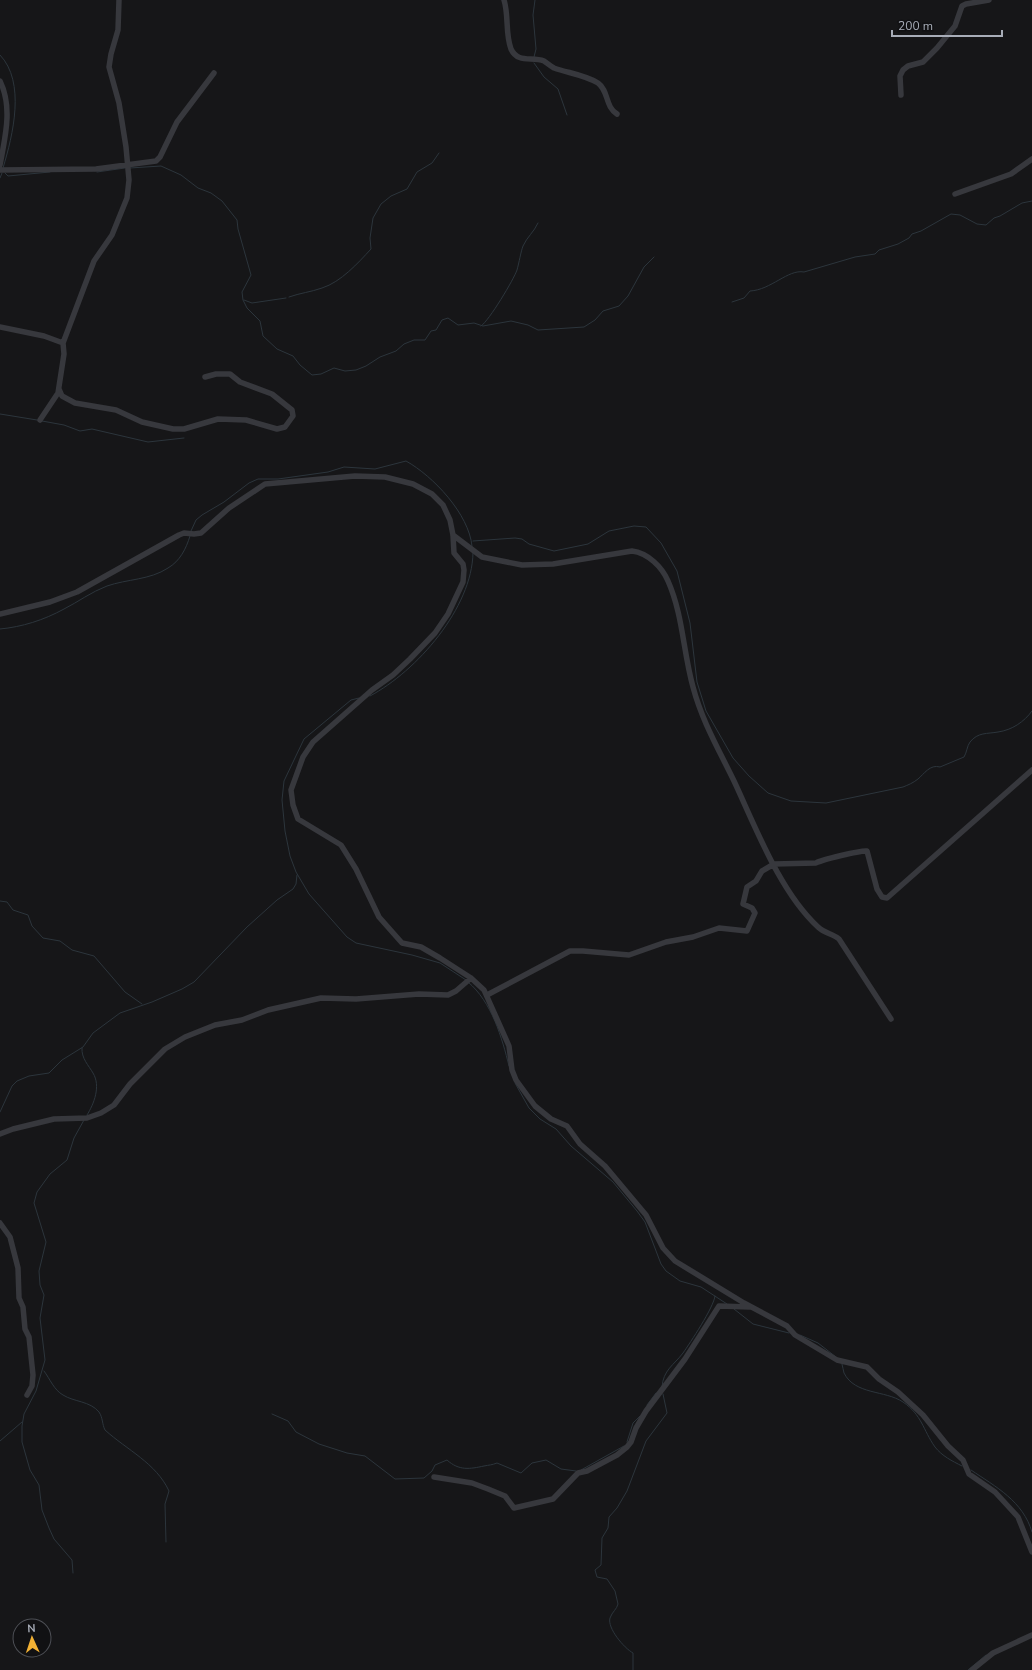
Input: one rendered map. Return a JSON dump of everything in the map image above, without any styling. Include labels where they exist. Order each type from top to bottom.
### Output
[{"type":"street","points":[[40,420],[48,410],[59,389],[64,354],[63,343],[94,261],[112,235],[127,198],[129,180],[127,164],[119,103],[110,67],[111,54],[118,30],[119,0]]},
{"type":"street","points":[[504,0],[508,36],[511,48],[516,56],[526,60],[542,61],[552,67],[598,83],[604,91],[611,109],[617,114]]},
{"type":"street","points":[[901,95],[900,79],[903,70],[908,66],[919,64],[938,48],[955,26],[962,6],[989,0]]},
{"type":"street","points":[[3,171],[54,168],[96,169],[152,162],[160,157],[177,122],[214,73]]},
{"type":"street","points":[[0,81],[8,106],[0,165]]},
{"type":"street","points":[[955,194],[1011,174],[1032,159]]},
{"type":"street","points":[[0,327],[44,336],[63,343]]},
{"type":"street","points":[[59,389],[62,396],[75,404],[116,410],[142,422],[173,430],[184,429],[218,419],[246,420],[276,430],[285,426],[293,416],[292,410],[275,396],[240,382],[230,374],[216,374],[205,377]]},
{"type":"street","points":[[0,614],[50,602],[76,592],[179,535],[184,533],[201,533],[229,508],[265,484],[356,476],[385,477],[403,480],[423,489],[438,499],[450,520],[454,553],[463,564],[464,575],[457,597],[435,633],[410,659],[313,742],[303,757],[295,775],[291,797],[298,819],[341,845],[356,869],[379,917],[402,943],[421,947],[471,978],[487,994],[509,1046],[512,1070],[516,1080],[530,1100],[551,1119],[567,1126],[580,1144],[605,1166],[648,1218],[660,1242],[670,1257],[751,1307],[787,1326],[795,1335],[837,1360],[867,1367],[879,1379],[898,1392],[928,1419],[948,1446],[963,1460],[969,1474],[995,1492],[1010,1507],[1020,1520],[1032,1552]]},
{"type":"street","points":[[453,535],[477,554],[502,562],[538,565],[632,551],[644,555],[661,570],[677,600],[692,686],[705,724],[774,864],[789,893],[813,922],[823,931],[839,939],[891,1019]]},
{"type":"street","points":[[487,994],[570,951],[629,955],[666,942],[693,937],[719,928],[747,930],[755,913],[752,908],[743,904],[747,887],[756,881],[762,871],[774,864],[816,863],[822,859],[828,860],[860,851],[867,851],[877,889],[882,897],[887,898],[1032,770]]},
{"type":"street","points":[[0,1134],[13,1129],[54,1119],[87,1118],[101,1113],[114,1105],[130,1084],[165,1049],[185,1038],[221,1023],[242,1020],[268,1010],[321,998],[356,999],[420,994],[448,995],[456,991],[471,978]]},
{"type":"street","points":[[0,1223],[10,1237],[18,1268],[19,1298],[23,1307],[25,1329],[29,1337],[33,1375],[32,1386],[27,1395]]},
{"type":"street","points":[[434,1477],[472,1483],[488,1489],[505,1496],[514,1508],[553,1498],[578,1473],[587,1471],[617,1455],[627,1447],[631,1442],[636,1428],[646,1411],[685,1359],[719,1306],[751,1307]]},
{"type":"street","points":[[972,1670],[993,1653],[1032,1635]]},
{"type":"waterway","points":[[534,57],[536,49],[533,15],[535,0]]},
{"type":"waterway","points":[[0,55],[8,66],[13,79],[15,94],[13,125],[3,168]]},
{"type":"waterway","points":[[534,63],[544,77],[558,89],[567,115]]},
{"type":"waterway","points":[[289,297],[329,285],[342,277],[355,266],[371,249],[370,238],[373,218],[381,204],[391,196],[407,189],[417,172],[432,163],[439,153]]},
{"type":"waterway","points":[[130,168],[161,166],[181,175],[198,188],[211,193],[222,201],[237,220],[238,229],[251,275],[242,292],[243,300],[247,308],[260,321],[263,336],[277,349],[293,356],[300,365],[312,375],[321,374],[334,368],[345,371],[356,370],[366,366],[380,357],[396,351],[404,344],[414,340],[425,340],[431,331],[436,330],[442,320],[448,318],[458,325],[474,323],[483,326],[511,321],[528,325],[538,330],[584,327],[595,320],[603,311],[619,306],[628,296],[644,267],[654,257]]},
{"type":"waterway","points":[[97,172],[125,168]]},
{"type":"waterway","points":[[5,173],[8,176],[50,172]]},
{"type":"waterway","points":[[0,178],[2,173]]},
{"type":"waterway","points":[[732,302],[744,298],[750,291],[758,290],[785,276],[855,257],[875,254],[879,250],[898,244],[909,238],[912,234],[921,231],[951,214],[960,215],[977,224],[986,225],[994,218],[1022,203],[1032,201]]},
{"type":"waterway","points":[[481,326],[485,323],[511,282],[517,270],[523,246],[538,223]]},
{"type":"waterway","points":[[244,300],[252,303],[286,298]]},
{"type":"waterway","points":[[0,414],[37,420]]},
{"type":"waterway","points":[[42,421],[64,425],[80,431],[92,429],[148,442],[184,438]]},
{"type":"waterway","points":[[191,531],[196,520],[202,515],[224,502],[249,483],[258,479],[278,479],[328,472],[344,467],[375,469],[406,461],[427,476],[448,497],[464,521],[472,546]]},
{"type":"waterway","points":[[473,541],[515,538],[522,539],[529,544],[554,551],[588,544],[609,531],[634,526],[646,527],[661,543],[677,571],[690,623],[697,682],[706,711],[733,758],[749,776],[768,793],[791,801],[826,803],[903,787],[916,780],[930,768],[936,766],[940,767],[964,757],[969,744],[976,736],[1003,731],[1013,727],[1025,719],[1032,711]]},
{"type":"waterway","points":[[0,629],[16,627],[41,620],[107,586],[161,572],[172,565],[179,558],[187,546],[190,536]]},
{"type":"waterway","points":[[370,696],[388,685],[406,671],[439,636],[463,595],[470,574],[473,553]]},
{"type":"waterway","points":[[359,698],[351,700],[304,739],[284,781],[282,800],[285,831],[290,856],[296,872],[309,894],[347,937],[356,943],[412,955],[440,963],[466,980]]},
{"type":"waterway","points":[[0,1112],[12,1086],[17,1081],[29,1076],[49,1073],[62,1060],[83,1047],[93,1033],[120,1013],[152,1002],[194,982],[247,927],[277,900],[293,889],[296,884],[297,875]]},
{"type":"waterway","points":[[0,901],[7,902],[13,910],[28,915],[32,926],[43,938],[60,941],[72,950],[94,956],[125,992],[142,1004]]},
{"type":"waterway","points":[[468,982],[484,1000],[490,1010],[499,1032],[509,1066]]},
{"type":"waterway","points":[[82,1048],[84,1058],[93,1073],[96,1084],[96,1095],[87,1115]]},
{"type":"waterway","points":[[515,1083],[529,1108],[540,1119],[556,1129],[571,1146],[613,1182],[637,1211],[645,1222],[661,1264],[666,1271],[680,1281],[701,1287],[727,1304]]},
{"type":"waterway","points":[[73,1573],[72,1560],[54,1539],[42,1510],[39,1485],[30,1470],[22,1442],[22,1426],[24,1414],[36,1391],[45,1360],[40,1318],[44,1295],[40,1285],[39,1271],[46,1242],[34,1203],[37,1192],[50,1174],[67,1160],[74,1138],[84,1120]]},
{"type":"waterway","points":[[662,1387],[664,1376],[683,1353],[696,1333],[711,1308],[715,1296]]},
{"type":"waterway","points":[[734,1309],[753,1324],[789,1333]]},
{"type":"waterway","points":[[800,1335],[818,1343],[836,1357]]},
{"type":"waterway","points":[[842,1364],[844,1373],[855,1385],[863,1389],[896,1398],[909,1407],[918,1417],[935,1447],[947,1458],[962,1466]]},
{"type":"waterway","points":[[44,1371],[60,1393],[95,1408],[100,1414],[105,1430],[157,1472],[169,1491],[165,1504],[166,1542]]},
{"type":"waterway","points":[[647,1405],[656,1393]]},
{"type":"waterway","points":[[633,1670],[633,1653],[625,1647],[611,1627],[610,1618],[618,1604],[615,1591],[607,1579],[597,1577],[595,1570],[601,1565],[602,1538],[608,1528],[609,1517],[617,1508],[627,1491],[646,1441],[667,1413],[663,1394]]},
{"type":"waterway","points":[[272,1414],[288,1421],[296,1432],[319,1444],[347,1453],[365,1456],[395,1479],[424,1478],[432,1471],[435,1465],[447,1460],[451,1464],[460,1468],[474,1468],[497,1463],[521,1473],[532,1463],[546,1460],[561,1469],[576,1471]]},
{"type":"waterway","points":[[627,1442],[633,1423],[640,1416]]},
{"type":"waterway","points":[[0,1441],[22,1422]]},
{"type":"waterway","points":[[581,1470],[624,1446]]},
{"type":"waterway","points":[[971,1470],[999,1489],[1015,1503],[1028,1521],[1032,1532]]},
{"type":"waterway","points":[[968,1670],[986,1655]]}]
